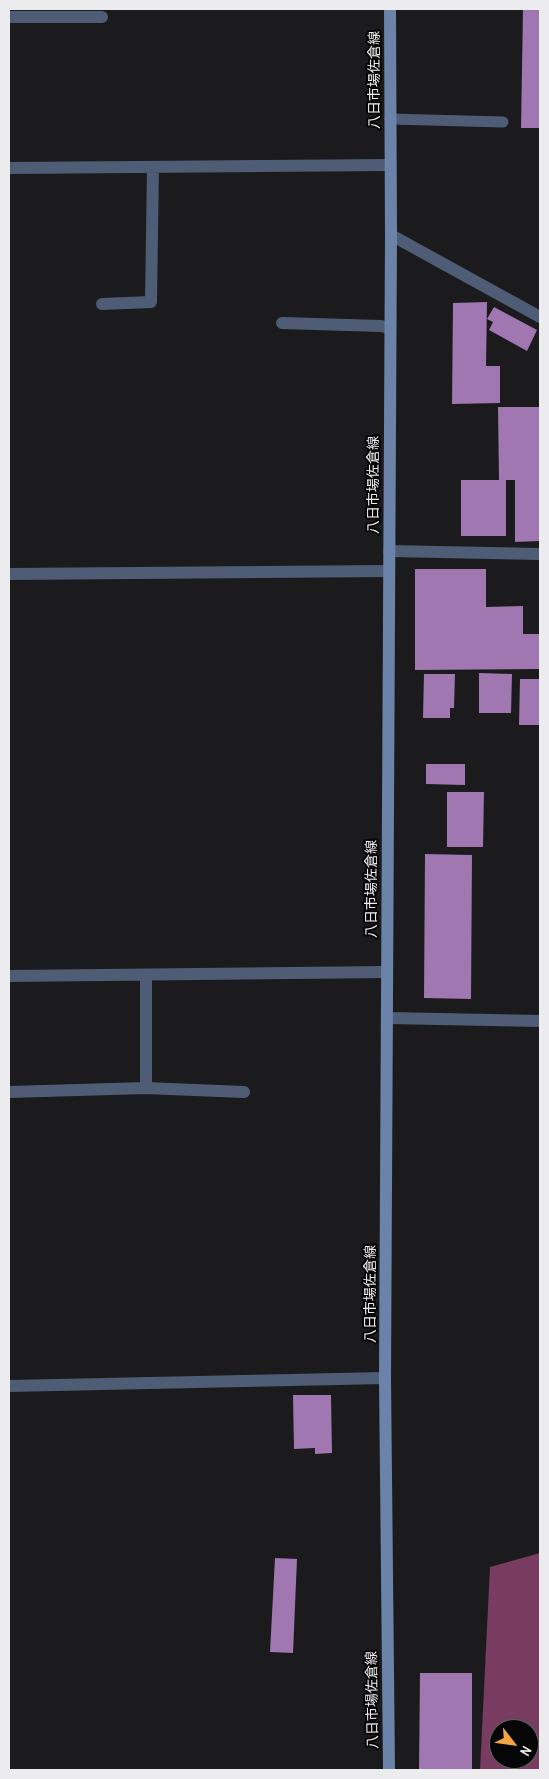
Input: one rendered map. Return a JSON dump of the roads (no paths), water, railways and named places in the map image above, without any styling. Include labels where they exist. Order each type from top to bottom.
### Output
[{"type":"main road","name":"八日市場佐倉線","points":[[389,1770],[386,1378],[391,235],[390,9]]},
{"type":"street","points":[[9,18],[102,17]]},
{"type":"street","points":[[9,168],[390,165]]},
{"type":"street","points":[[102,304],[151,302],[153,166]]},
{"type":"street","points":[[391,235],[540,316]]},
{"type":"street","points":[[282,323],[381,326],[390,328]]},
{"type":"street","points":[[390,551],[540,554]]},
{"type":"street","points":[[9,574],[389,571]]},
{"type":"street","points":[[9,976],[387,972]]},
{"type":"street","points":[[146,975],[146,1088]]},
{"type":"street","points":[[388,1018],[540,1021]]},
{"type":"street","points":[[9,1092],[146,1088],[244,1092]]},
{"type":"street","points":[[9,1386],[386,1378]]},
{"type":"lane","points":[[390,119],[503,122]]}]
